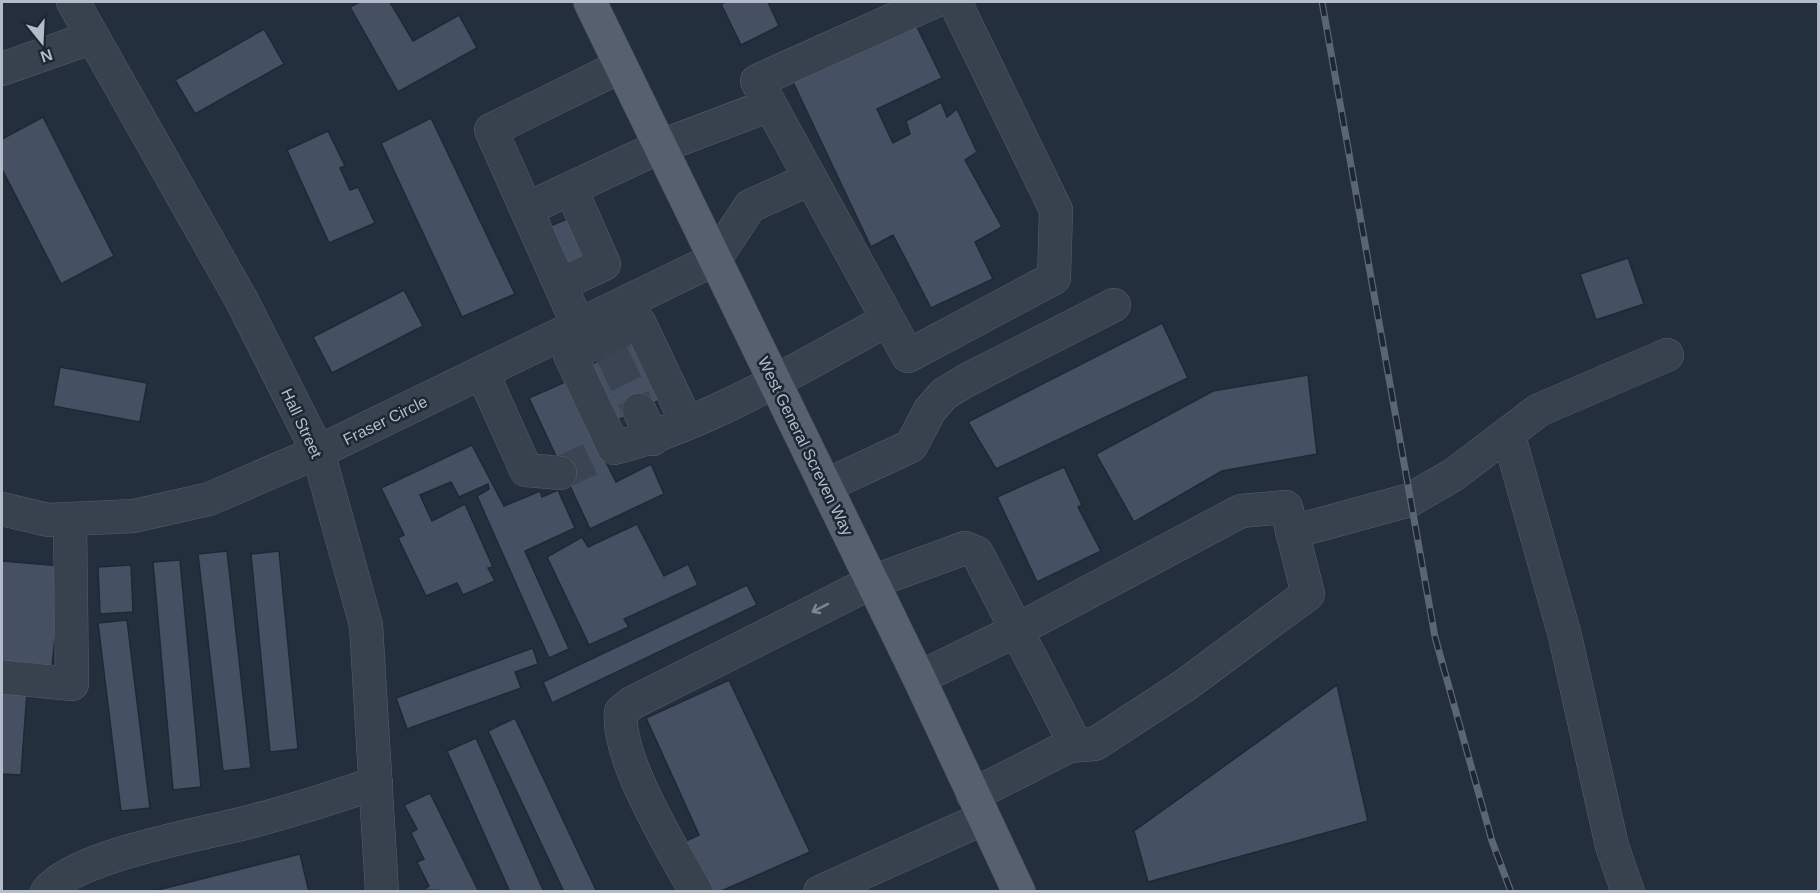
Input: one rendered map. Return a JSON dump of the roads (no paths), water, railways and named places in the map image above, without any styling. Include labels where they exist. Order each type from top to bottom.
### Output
[{"type":"main road","name":"West General Screven Way","points":[[590,2],[919,678],[1019,891]]},
{"type":"street","name":"Hall Street","points":[[73,2],[242,301],[318,452],[366,625],[382,891]]},
{"type":"street","points":[[933,2],[757,81],[908,357],[1054,278],[1056,210],[955,2]]},
{"type":"street","points":[[2,69],[93,38]]},
{"type":"street","points":[[598,334],[561,284],[490,130],[621,66]]},
{"type":"street","points":[[527,209],[659,147],[770,105]]},
{"type":"street","points":[[715,259],[750,206],[810,179]]},
{"type":"street","points":[[561,284],[604,264],[571,189]]},
{"type":"street","name":"Fraser Circle","points":[[2,509],[48,520],[134,516],[209,499],[318,452],[482,372],[598,334],[715,259]]},
{"type":"street","points":[[825,486],[911,446],[930,410],[944,394],[1114,305]]},
{"type":"street","points":[[687,423],[639,322],[598,334],[570,355],[609,451],[653,439],[687,423],[774,381],[887,320]]},
{"type":"street","points":[[1292,532],[1410,500],[1454,475],[1539,410],[1667,355]]},
{"type":"street","points":[[482,372],[526,470],[560,473]]},
{"type":"street","points":[[639,410],[653,439]]},
{"type":"street","points":[[1509,433],[1566,636],[1612,846],[1628,891]]},
{"type":"street","points":[[820,891],[860,874],[979,806],[1069,746],[1095,744],[1184,686],[1308,594],[1286,507],[1241,512],[1017,630],[919,678]]},
{"type":"street","points":[[2,677],[72,684],[70,519]]},
{"type":"street","points":[[696,891],[661,829],[634,769],[619,728],[621,712],[632,703],[872,582],[965,548],[977,554],[1070,734],[1069,746]]},
{"type":"street","points":[[46,891],[64,875],[103,858],[252,821],[376,783]]},
{"type":"tunnel","points":[[612,354],[639,410]]},
{"type":"tunnel","points":[[560,473],[604,453]]},
{"type":"railway","points":[[1322,2],[1435,637],[1492,841],[1511,892]]}]
